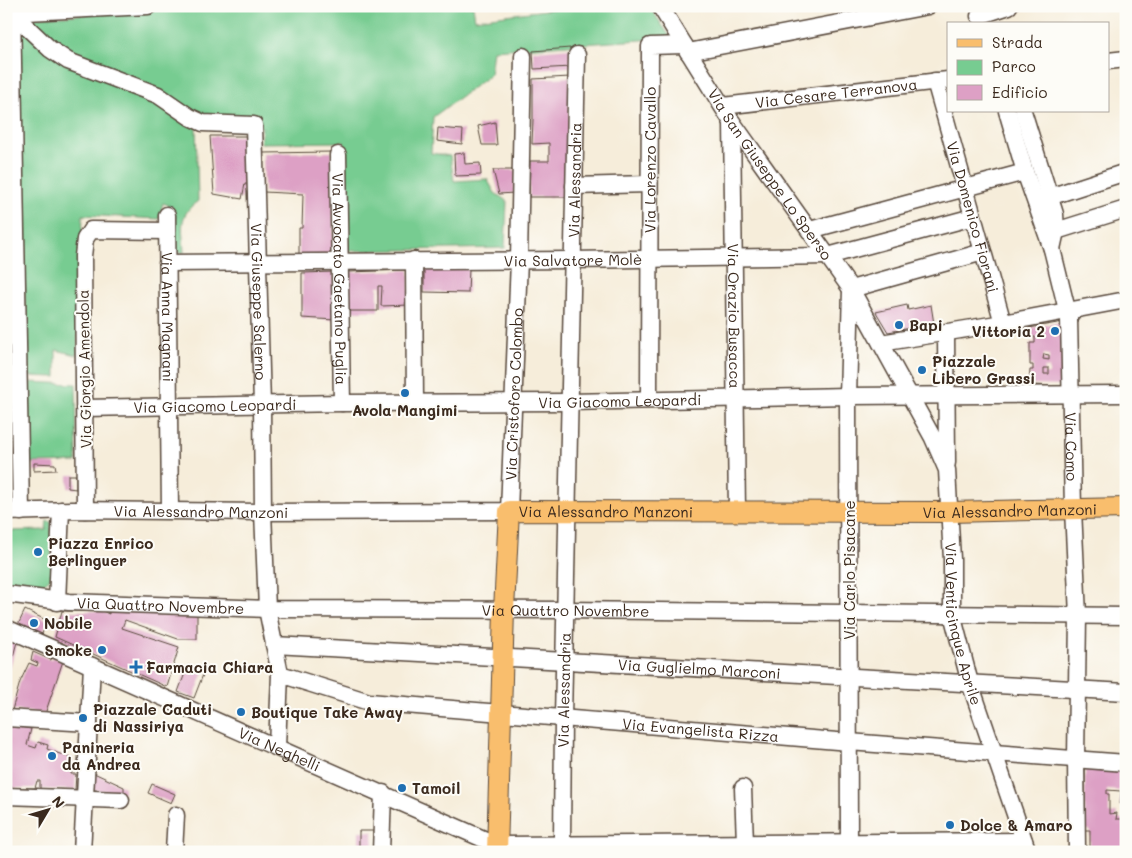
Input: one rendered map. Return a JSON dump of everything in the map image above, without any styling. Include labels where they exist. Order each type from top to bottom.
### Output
[{"type":"main road","name":"Via Alessandro Manzoni","points":[[509,511],[949,512],[1126,508]]},
{"type":"main road","name":"Via Cristoforo Colombo","points":[[497,848],[509,511]]},
{"type":"street","points":[[14,512],[10,11],[148,6]]},
{"type":"street","name":"Via San Giuseppe Lo Sperso","points":[[660,6],[732,122],[851,289],[882,343],[909,397]]},
{"type":"street","points":[[686,49],[928,6]]},
{"type":"street","points":[[979,15],[1009,6]]},
{"type":"street","name":"Via Giuseppe Salerno","points":[[10,11],[50,49],[68,60],[158,96],[190,117],[203,123],[254,125],[267,609],[280,674],[276,747]]},
{"type":"street","name":"Via Lorenzo Cavallo","points":[[649,399],[650,46],[686,49]]},
{"type":"street","name":"Via Alessandria","points":[[562,844],[577,55]]},
{"type":"street","name":"Via Cristoforo Colombo","points":[[509,511],[519,260],[522,56]]},
{"type":"street","points":[[1110,61],[1126,58]]},
{"type":"street","name":"Via Cesare Terranova","points":[[723,106],[942,80]]},
{"type":"street","name":"Via Domenico Fiorani","points":[[942,80],[947,103]]},
{"type":"street","name":"Via Domenico Fiorani","points":[[949,112],[966,189],[1003,323]]},
{"type":"street","name":"Via Como","points":[[1008,112],[1025,172],[1042,199],[1052,249],[1068,311],[1072,508],[1078,616],[1076,689],[1077,852]]},
{"type":"street","points":[[1023,112],[1042,199],[1055,214],[1056,231],[1052,249]]},
{"type":"street","name":"Via Orazio Busacca","points":[[732,122],[737,511]]},
{"type":"street","name":"Via Avvocato Gaetano Puglia","points":[[338,155],[342,404]]},
{"type":"street","points":[[810,230],[1025,172]]},
{"type":"street","points":[[1042,199],[1126,172]]},
{"type":"street","points":[[574,186],[649,184]]},
{"type":"street","points":[[1056,231],[1126,209]]},
{"type":"street","name":"Via Anna Magnani","points":[[167,215],[170,510]]},
{"type":"street","name":"Via Salvatore Molè","points":[[167,263],[828,256],[974,217]]},
{"type":"street","name":"Via Giorgio Amendola","points":[[85,510],[83,256],[85,239],[91,230],[166,231]]},
{"type":"street","points":[[851,289],[983,252]]},
{"type":"street","points":[[414,260],[416,403]]},
{"type":"street","name":"Via Carlo Pisacane","points":[[850,847],[848,396],[851,289]]},
{"type":"street","points":[[882,343],[1126,300]]},
{"type":"street","points":[[946,332],[947,470]]},
{"type":"street","name":"Via Giacomo Leopardi","points":[[85,408],[569,402],[848,396],[1126,394]]},
{"type":"street","name":"Via Venticinque Aprile","points":[[909,397],[933,438],[947,470],[952,559],[952,614],[970,683],[992,752],[1026,846]]},
{"type":"street","points":[[57,602],[61,510]]},
{"type":"street","name":"Via Alessandro Manzoni","points":[[14,512],[61,510],[263,512],[509,511]]},
{"type":"street","name":"Via Quattro Novembre","points":[[6,594],[57,602],[267,609],[1126,616]]},
{"type":"street","points":[[6,616],[48,634],[50,647]]},
{"type":"street","name":"Via Neghelli","points":[[6,628],[383,793],[497,848]]},
{"type":"street","name":"Via Guglielmo Marconi","points":[[274,645],[1126,692]]},
{"type":"street","points":[[82,852],[92,666]]},
{"type":"street","name":"Via Evangelista Rizza","points":[[280,674],[369,702],[1126,763]]},
{"type":"street","points":[[6,718],[89,723]]},
{"type":"street","points":[[743,788],[745,843]]},
{"type":"street","points":[[381,852],[383,793]]},
{"type":"street","points":[[6,796],[121,800]]},
{"type":"street","points":[[174,852],[176,815]]},
{"type":"street","points":[[497,848],[562,844],[745,843],[850,847],[1026,846]]},
{"type":"green space","points":[[228,6],[473,6],[475,19],[577,6],[649,6],[671,38],[493,50],[490,75],[433,117],[431,153],[450,156],[454,181],[487,179],[495,193],[507,201],[505,248],[348,251],[344,142],[260,143],[262,127],[196,126],[198,201],[191,207],[184,218],[182,230],[184,253],[175,251],[175,212],[170,206],[163,203],[159,219],[83,215],[77,355],[56,350],[56,377],[27,376],[18,27],[25,18]]},
{"type":"green space","points":[[27,382],[76,384],[77,462],[28,463]]},
{"type":"green space","points":[[47,521],[51,522],[52,576],[43,584],[25,586],[6,584],[6,531],[46,530]]},
{"type":"building","points":[[570,48],[571,67],[534,69],[533,51]]},
{"type":"building","points":[[570,77],[567,197],[529,197],[530,161],[549,161],[549,143],[532,144],[533,79]]},
{"type":"building","points":[[495,122],[497,145],[482,145],[478,126]]},
{"type":"building","points":[[438,128],[463,130],[462,144],[437,141]]},
{"type":"building","points":[[210,136],[246,136],[248,184],[245,184],[242,199],[214,194]]},
{"type":"building","points":[[332,152],[334,256],[299,255],[299,228],[302,228],[303,194],[264,192],[263,153]]},
{"type":"building","points":[[464,153],[465,164],[480,163],[481,175],[455,176],[454,154]]},
{"type":"building","points":[[493,170],[516,170],[514,193],[499,194]]},
{"type":"building","points":[[424,269],[469,269],[468,293],[424,292]]},
{"type":"building","points":[[409,270],[410,305],[381,306],[382,286],[378,286],[378,311],[348,311],[348,272]]},
{"type":"building","points":[[334,272],[335,320],[302,318],[302,273]]},
{"type":"building","points":[[907,305],[908,310],[931,305],[934,324],[888,332],[876,312]]},
{"type":"building","points":[[1063,322],[1063,386],[1029,385],[1030,370],[1033,370],[1033,365],[1030,365],[1030,343],[1035,343],[1035,337],[1030,337],[1029,328]],"holes":[[[1044,354],[1049,355],[1049,360],[1043,359]],[[1044,368],[1049,368],[1049,374],[1044,374]]]},
{"type":"building","points":[[34,463],[55,464],[56,470],[34,471]]},
{"type":"building","points":[[68,475],[76,475],[76,489],[68,488]]},
{"type":"building","points":[[25,610],[48,621],[40,638],[17,627]]},
{"type":"building","points":[[62,611],[102,611],[109,614],[109,611],[197,612],[197,639],[178,639],[125,620],[122,628],[179,647],[167,687],[55,637]]},
{"type":"building","points":[[6,637],[17,642],[7,678],[6,678]]},
{"type":"building","points":[[33,652],[51,660],[52,657],[63,661],[45,714],[12,710],[20,682],[29,663],[37,666],[38,663],[31,660]]},
{"type":"building","points":[[188,665],[204,672],[194,698],[178,692]]},
{"type":"building","points":[[6,725],[31,729],[27,745],[36,748],[38,742],[48,745],[47,749],[73,759],[71,774],[76,774],[75,790],[40,789],[40,781],[37,781],[35,788],[6,788]]},
{"type":"building","points":[[1085,767],[1126,770],[1126,804],[1120,804],[1121,791],[1107,790],[1107,794],[1109,794],[1109,814],[1117,813],[1116,819],[1125,819],[1126,852],[1090,852],[1090,830],[1085,830]]},
{"type":"building","points":[[94,773],[124,787],[124,793],[93,790]]},
{"type":"building","points":[[152,784],[175,794],[171,803],[148,793]]},
{"type":"building","points":[[359,831],[373,831],[374,852],[359,852]]},
{"type":"building","points":[[1019,847],[1019,852],[994,852],[994,848]]},
{"type":"building","points":[[982,848],[982,852],[956,852],[956,849]]},
{"type":"building","points":[[943,849],[943,852],[918,852],[918,850]]},
{"type":"place","name":"Bapi","points":[[899,325]]},
{"type":"place","name":"Vittoria 2","points":[[1055,331]]},
{"type":"place","name":"Piazzale Libero Grassi","points":[[922,370]]},
{"type":"place","name":"Avola Mangimi","points":[[405,393]]},
{"type":"place","name":"Piazza Enrico Berlinguer","points":[[38,552]]},
{"type":"place","name":"Nobile","points":[[34,623]]},
{"type":"place","name":"Smoke","points":[[102,650]]},
{"type":"place","name":"Farmacia Chiara","points":[[136,667]]},
{"type":"place","name":"Boutique Take Away","points":[[241,712]]},
{"type":"place","name":"Piazzale Caduti di Nassiriya","points":[[83,718]]},
{"type":"place","name":"Panineria da Andrea","points":[[52,756]]},
{"type":"place","name":"Tamoil","points":[[402,788]]},
{"type":"place","name":"Dolce & Amaro","points":[[950,825]]}]
